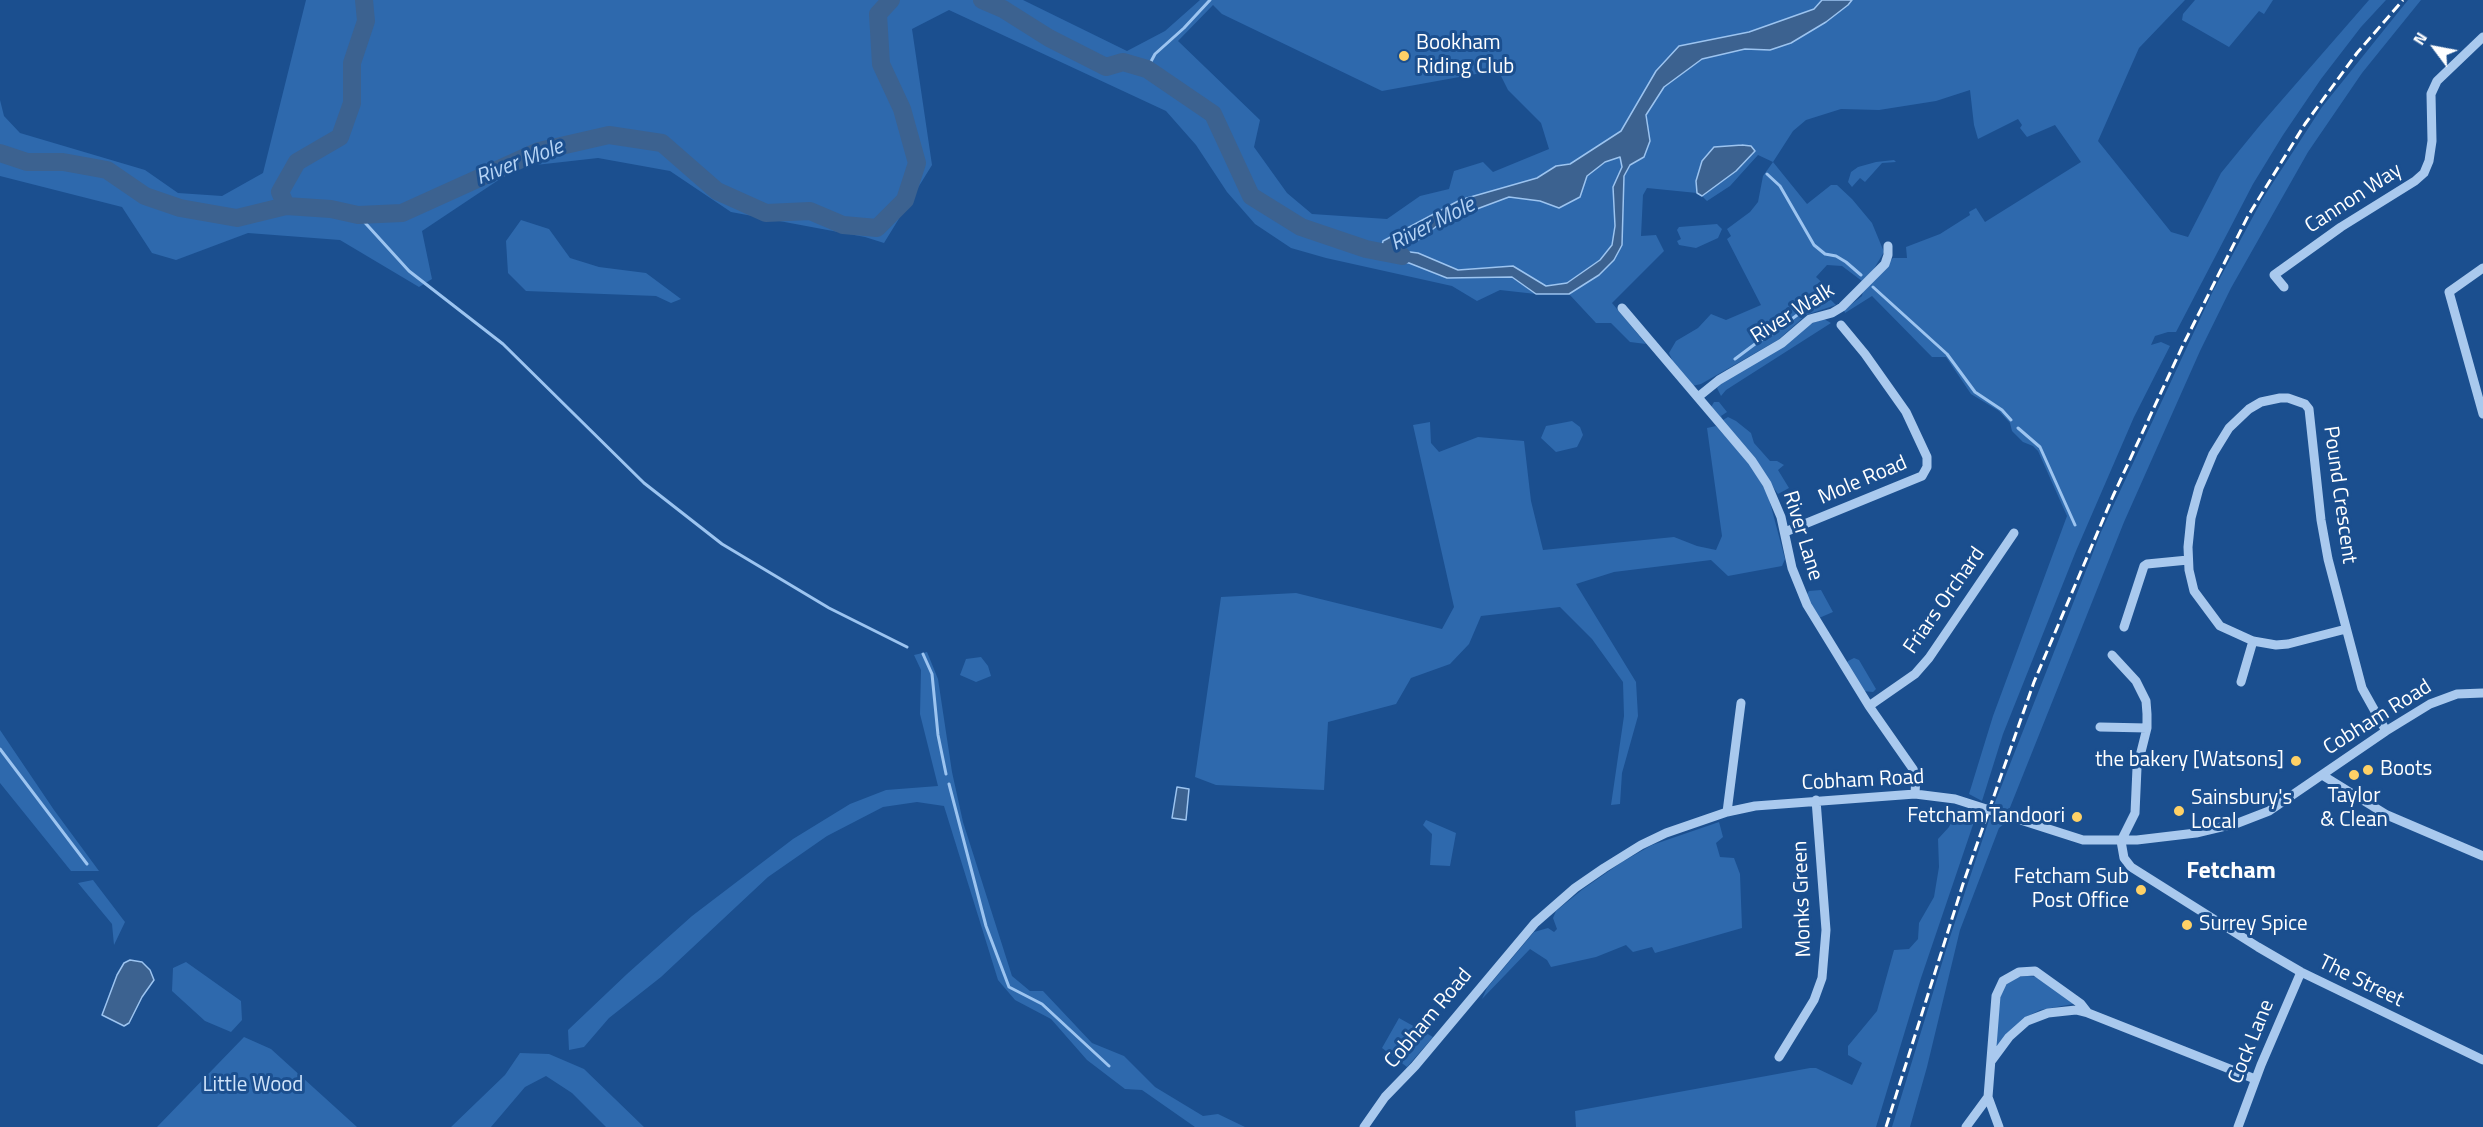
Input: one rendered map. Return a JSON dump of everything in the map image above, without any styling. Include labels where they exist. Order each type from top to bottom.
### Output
[{"type":"street","name":"Cannon Way","points":[[2284,287],[2274,275],[2340,226],[2415,182],[2424,173],[2429,161],[2432,141],[2431,94],[2437,81],[2483,37]]},
{"type":"street","name":"River Walk","points":[[1698,397],[1719,380],[1782,343],[1810,319],[1832,313],[1842,307],[1885,264],[1888,246]]},
{"type":"street","points":[[2483,268],[2449,292],[2483,414]]},
{"type":"street","name":"River Lane","points":[[1622,308],[1752,461],[1767,484],[1785,532],[1792,568],[1807,605],[1869,706],[1916,774],[1915,794]]},
{"type":"street","name":"Mole Road","points":[[1785,532],[1922,476],[1927,467],[1927,457],[1906,412],[1865,354],[1841,325]]},
{"type":"street","name":"Pound Crescent","points":[[2346,630],[2288,644],[2276,645],[2253,641],[2230,633],[2220,626],[2194,591],[2188,560],[2191,518],[2199,488],[2212,454],[2229,428],[2249,408],[2261,402],[2280,398],[2296,400],[2305,404],[2311,414],[2324,538],[2346,630],[2365,696],[2386,731]]},
{"type":"street","name":"Friars Orchard","points":[[1869,706],[1915,674],[1929,658],[2014,533]]},
{"type":"street","points":[[2124,627],[2144,566],[2188,560]]},
{"type":"street","points":[[2241,682],[2253,641]]},
{"type":"street","points":[[2112,655],[2130,673],[2142,691],[2147,714],[2147,728],[2137,768],[2135,813],[2121,841]]},
{"type":"street","name":"Cobham Road","points":[[1364,1127],[1385,1097],[1436,1041],[1511,950],[1556,904],[1575,888],[1641,844],[1666,833],[1727,812],[1755,806],[1915,794],[1954,800],[2072,838],[2121,841],[2164,838],[2238,823],[2270,811],[2386,731],[2444,697],[2483,693]]},
{"type":"street","points":[[1727,812],[1741,703]]},
{"type":"street","points":[[2100,727],[2147,728]]},
{"type":"street","points":[[2322,775],[2386,815],[2483,855]]},
{"type":"street","name":"Monks Green","points":[[1779,1057],[1814,1000],[1822,978],[1826,930],[1816,800]]},
{"type":"street","name":"The Street","points":[[2121,841],[2124,858],[2131,867],[2301,972],[2483,1060]]},
{"type":"street","points":[[1999,1127],[1988,1097],[1998,987],[2010,975],[2027,971],[2042,974],[2081,1004],[2088,1013]]},
{"type":"street","name":"Cock Lane","points":[[2238,1127],[2255,1079],[2301,972]]},
{"type":"street","points":[[1992,1060],[2009,1037],[2027,1021],[2048,1012],[2061,1010],[2088,1013],[2255,1079]]},
{"type":"street","points":[[1966,1127],[1988,1097]]},
{"type":"green space","points":[[306,0],[1023,0],[1127,51],[1165,31],[1200,0],[1822,0],[1814,9],[1749,32],[1679,46],[1656,71],[1621,131],[1589,154],[1570,164],[1556,166],[1537,178],[1460,200],[1383,241],[1379,259],[1409,263],[1447,278],[1512,277],[1536,294],[1500,290],[1477,301],[1452,286],[1291,248],[1255,224],[1227,192],[1196,145],[1166,111],[949,10],[912,29],[932,165],[884,243],[865,237],[731,212],[670,171],[598,158],[518,167],[422,231],[432,279],[419,287],[340,240],[248,233],[176,260],[152,253],[122,207],[0,176],[0,100],[4,116],[20,133],[145,170],[178,193],[222,196],[263,173]],"holes":[[[1213,5],[1222,14],[1382,91],[1498,70],[1508,90],[1541,123],[1549,149],[1493,172],[1483,162],[1454,171],[1449,189],[1420,196],[1387,219],[1312,214],[1287,193],[1254,147],[1260,120],[1178,41]]]},
{"type":"green space","points":[[1852,0],[2185,0],[2139,48],[2098,141],[2171,232],[2188,237],[2221,173],[2261,124],[2369,0],[2386,0],[2361,27],[2321,79],[2283,135],[2253,184],[2176,332],[2155,336],[2151,345],[2161,342],[2170,346],[2134,417],[2076,551],[2003,734],[1982,801],[1969,794],[1993,716],[2067,516],[2038,451],[2023,442],[2012,431],[2010,423],[1999,411],[1971,394],[1946,357],[1932,357],[1872,296],[1845,313],[1844,310],[1862,296],[1863,291],[1893,258],[1907,258],[1906,247],[1940,234],[1970,215],[1969,212],[1976,208],[1985,222],[2081,162],[2055,125],[2027,137],[2020,128],[2022,125],[2018,119],[1978,139],[1970,90],[1936,101],[1879,110],[1841,109],[1806,120],[1793,131],[1773,162],[1758,155],[1730,186],[1707,201],[1702,196],[1704,193],[1736,171],[1755,151],[1696,181],[1697,193],[1647,188],[1643,195],[1641,236],[1656,235],[1664,251],[1612,303],[1646,344],[1630,342],[1611,323],[1596,323],[1569,294],[1599,275],[1622,245],[1624,177],[1630,165],[1650,141],[1646,115],[1664,87],[1702,59],[1745,49],[1770,50],[1791,43],[1826,22]]},
{"type":"green space","points":[[2195,0],[2273,0],[2264,14],[2259,11],[2229,47],[2182,20],[2183,14]]},
{"type":"green space","points":[[2408,0],[2421,0],[2362,73],[2308,152],[2231,288],[2200,351],[2124,522],[2009,810],[1994,805],[2101,532],[2213,291],[2263,198],[2322,107]]},
{"type":"green space","points":[[1620,156],[1622,167],[1613,188],[1615,226],[1612,246],[1600,260],[1567,283],[1546,286],[1513,266],[1458,270],[1418,253],[1402,251],[1401,246],[1420,239],[1442,222],[1509,197],[1540,201],[1559,208],[1580,197],[1587,176],[1605,162]]},
{"type":"green space","points":[[1894,160],[1896,162],[1882,163],[1865,182],[1860,178],[1852,187],[1848,182],[1851,172],[1858,167]]},
{"type":"green space","points":[[1773,162],[1807,204],[1831,185],[1837,185],[1872,223],[1884,252],[1872,272],[1862,281],[1842,266],[1827,265],[1816,277],[1827,287],[1823,292],[1836,305],[1806,315],[1778,340],[1701,384],[1692,386],[1674,364],[1669,353],[1676,341],[1698,328],[1711,314],[1726,320],[1761,305],[1727,239],[1731,236],[1727,229],[1750,212],[1758,202],[1763,176]]},
{"type":"green space","points":[[521,220],[549,229],[570,258],[599,267],[646,273],[681,299],[671,303],[656,296],[526,291],[508,273],[506,241]]},
{"type":"green space","points":[[1717,224],[1722,229],[1718,238],[1696,248],[1679,245],[1677,241],[1681,239],[1677,230],[1679,227]]},
{"type":"green space","points":[[1824,319],[1831,323],[1726,390],[1721,396],[1717,388],[1720,384],[1807,325]]},
{"type":"green space","points":[[1714,402],[1719,402],[1727,412],[1721,416],[1723,420],[1728,417],[1736,421],[1751,433],[1754,443],[1770,461],[1777,461],[1784,465],[1778,470],[1789,488],[1778,494],[1749,452],[1710,409]]},
{"type":"green space","points":[[1572,421],[1580,427],[1583,435],[1577,447],[1556,452],[1541,438],[1546,426]]},
{"type":"green space","points":[[1430,422],[1431,443],[1439,452],[1478,437],[1524,441],[1531,501],[1543,550],[1674,537],[1716,550],[1722,536],[1707,428],[1716,426],[1750,464],[1768,495],[1785,559],[1782,566],[1728,576],[1711,560],[1614,572],[1576,584],[1636,682],[1638,716],[1622,773],[1620,804],[1611,805],[1624,716],[1623,682],[1592,639],[1560,607],[1481,616],[1469,644],[1450,664],[1411,678],[1396,704],[1328,722],[1324,790],[1216,785],[1195,777],[1221,597],[1296,593],[1442,629],[1454,607],[1413,425]]},
{"type":"green space","points":[[1821,590],[1833,612],[1819,618],[1806,596],[1809,591]]},
{"type":"green space","points":[[927,652],[938,679],[952,772],[963,822],[1012,976],[1030,991],[1043,991],[1092,1043],[1124,1056],[1155,1087],[1203,1116],[1218,1114],[1245,1127],[1195,1127],[1142,1090],[1125,1089],[1087,1060],[1051,1019],[1015,1000],[998,980],[944,806],[917,802],[883,807],[827,836],[768,877],[661,977],[609,1018],[584,1047],[569,1050],[568,1030],[627,974],[692,916],[793,839],[850,804],[886,790],[938,786],[920,714],[921,670],[914,655]]},
{"type":"green space","points":[[981,657],[988,666],[991,676],[976,682],[960,675],[966,659]]},
{"type":"green space","points":[[1854,658],[1859,660],[1876,689],[1873,692],[1863,691],[1846,665]]},
{"type":"green space","points":[[0,730],[99,871],[71,871],[0,783]]},
{"type":"green space","points":[[1958,808],[1977,813],[1921,978],[1876,1127],[1576,1127],[1575,1111],[1810,1068],[1816,1068],[1852,1085],[1862,1063],[1848,1055],[1848,1046],[1877,1011],[1894,950],[1909,949],[1918,939],[1919,923],[1934,897],[1939,867],[1938,839],[1949,827]]},
{"type":"green space","points":[[1990,817],[2005,823],[1999,828],[1960,930],[1910,1127],[1892,1127],[1949,940]]},
{"type":"green space","points":[[1426,820],[1456,833],[1450,866],[1430,865],[1432,834],[1423,825]]},
{"type":"green space","points":[[1719,822],[1723,837],[1716,843],[1720,857],[1734,858],[1740,874],[1742,928],[1655,953],[1652,947],[1633,952],[1626,945],[1596,957],[1551,967],[1547,960],[1530,949],[1482,999],[1487,988],[1534,932],[1548,928],[1554,932],[1557,929],[1553,918],[1556,911],[1583,889],[1652,845]]},
{"type":"green space","points":[[93,880],[125,922],[114,945],[112,924],[78,883]]},
{"type":"green space","points":[[186,962],[241,1001],[242,1020],[231,1032],[205,1021],[172,991],[173,968]]},
{"type":"green space","points":[[2017,977],[2038,977],[2071,999],[2073,1004],[2040,1010],[2026,1017],[1996,1047],[1999,996],[2004,984]]},
{"type":"green space","points":[[1399,1018],[1433,1037],[1407,1067],[1382,1048]]},
{"type":"green space","name":"Little Wood","points":[[244,1037],[271,1049],[357,1127],[157,1127]]},
{"type":"green space","points":[[520,1053],[549,1054],[584,1069],[644,1127],[606,1127],[572,1093],[546,1076],[525,1087],[491,1127],[451,1127],[505,1075]]},
{"type":"water","points":[[1822,0],[1852,0],[1826,22],[1791,43],[1770,50],[1745,49],[1702,59],[1664,87],[1646,115],[1650,141],[1644,157],[1630,165],[1624,176],[1622,245],[1614,260],[1599,275],[1569,294],[1536,294],[1512,277],[1447,278],[1409,263],[1379,259],[1383,241],[1460,200],[1537,178],[1556,166],[1570,164],[1621,131],[1656,71],[1679,46],[1749,32],[1814,9]],"holes":[[[1620,157],[1622,167],[1613,187],[1615,226],[1612,245],[1600,260],[1567,283],[1546,286],[1513,266],[1458,270],[1418,253],[1402,251],[1401,246],[1420,239],[1442,222],[1509,197],[1540,201],[1559,208],[1580,197],[1587,176],[1605,162]]]},
{"type":"water","points":[[1751,146],[1755,151],[1736,171],[1702,196],[1697,193],[1696,181],[1702,161],[1714,147]]},
{"type":"water","points":[[1177,787],[1189,789],[1186,820],[1172,818]]},
{"type":"water","points":[[130,960],[142,962],[150,970],[154,980],[142,997],[129,1023],[124,1026],[102,1015],[117,975],[124,963]]},
{"type":"waterway","name":"River Mole","points":[[286,206],[280,192],[297,162],[340,137],[352,103],[352,63],[366,21],[364,0]]},
{"type":"waterway","name":"River Mole","points":[[0,153],[27,162],[63,162],[107,170],[145,196],[180,208],[237,218],[286,206],[331,209],[358,215],[402,213],[539,151],[609,135],[662,143],[717,191],[766,213],[810,211],[843,225],[877,228],[905,200],[917,163],[902,109],[881,64],[878,14],[891,0]]},
{"type":"waterway","name":"River Mole","points":[[982,0],[1003,9],[1049,38],[1106,67],[1123,62],[1147,69],[1213,114],[1251,196],[1301,227],[1366,249],[1402,256]]},
{"type":"waterway","points":[[1147,69],[1155,54],[1210,0]]},
{"type":"waterway","points":[[1767,174],[1780,186],[1814,245],[1825,254],[1836,256],[1846,262],[1861,275]]},
{"type":"waterway","points":[[358,215],[409,271],[503,344],[644,483],[722,544],[829,608],[907,647]]},
{"type":"waterway","points":[[1873,287],[1947,354],[1975,392],[2002,410],[2011,420]]},
{"type":"waterway","points":[[1789,321],[1804,310],[1821,303]]},
{"type":"waterway","points":[[1735,359],[1759,341],[1776,332]]},
{"type":"waterway","points":[[2018,428],[2040,447],[2075,525]]},
{"type":"waterway","points":[[923,654],[932,674],[938,735],[946,774]]},
{"type":"waterway","points":[[0,749],[87,864]]},
{"type":"waterway","points":[[949,784],[986,926],[1009,987],[1042,1004],[1109,1066]]},
{"type":"railway","points":[[1886,1127],[1963,884],[2034,682],[2113,496],[2183,345],[2248,216],[2305,124],[2357,53],[2403,0]]},
{"type":"place","name":"Bookham Riding Club","points":[[1404,56]]},
{"type":"place","name":"the bakery [Watsons]","points":[[2296,761]]},
{"type":"place","name":"Boots","points":[[2368,770]]},
{"type":"place","name":"Taylor & Clean","points":[[2354,775]]},
{"type":"place","name":"Sainsbury's Local","points":[[2179,811]]},
{"type":"place","name":"Fetcham Tandoori","points":[[2077,817]]},
{"type":"place","name":"Fetcham Sub Post Office","points":[[2141,890]]},
{"type":"place","name":"Surrey Spice","points":[[2187,925]]},
{"type":"district","name":"Fetcham","points":[[2231,872]]}]
